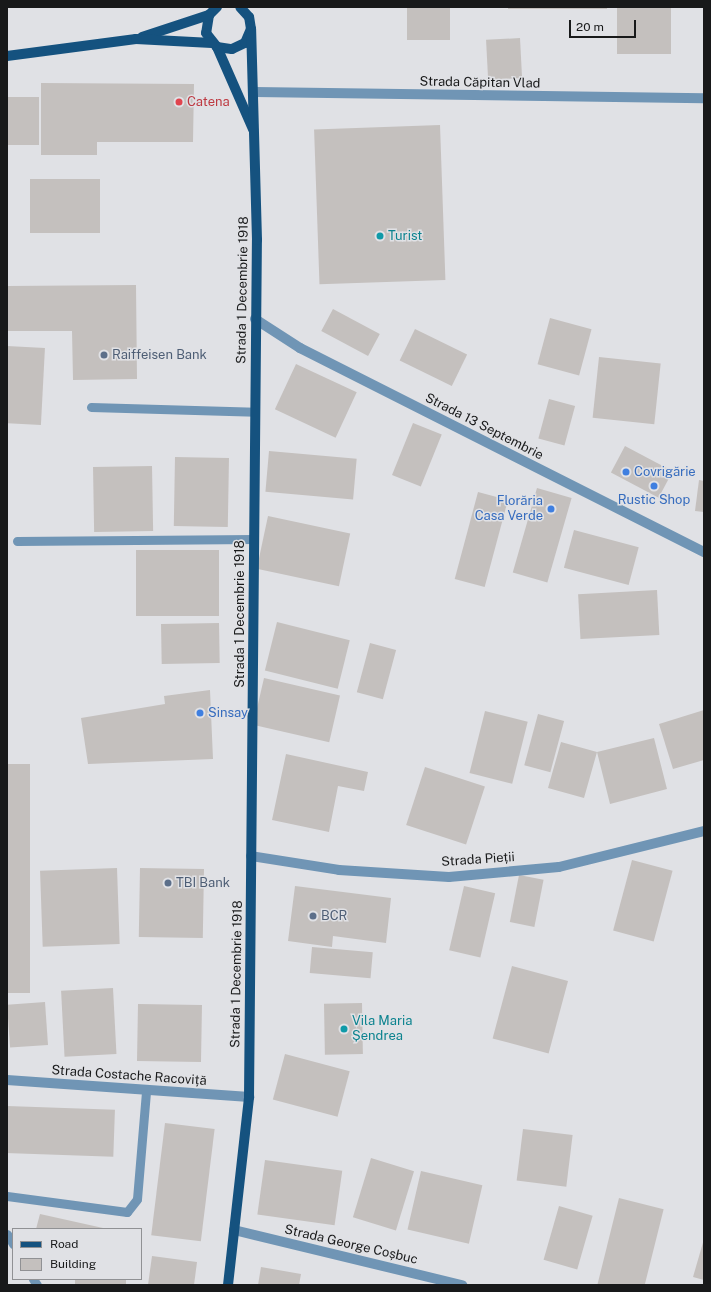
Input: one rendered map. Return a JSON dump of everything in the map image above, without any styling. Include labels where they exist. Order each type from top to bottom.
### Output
[{"type":"main road","points":[[7,56],[136,39],[239,47],[251,26],[240,7]]},
{"type":"main road","name":"Strada 1 Decembrie 1918","points":[[228,1285],[249,1097],[255,412],[255,92],[251,26],[252,7]]},
{"type":"main road","points":[[136,39],[213,10]]},
{"type":"main road","name":"Strada 1 Decembrie 1918","points":[[213,10],[206,33],[215,45],[255,134]]},
{"type":"street","name":"Strada Căpitan Vlad","points":[[255,92],[704,98]]},
{"type":"street","name":"Strada 13 Septembrie","points":[[255,319],[300,348],[704,552]]},
{"type":"street","name":"Strada Pieții","points":[[251,856],[339,870],[449,877],[559,867],[704,831]]},
{"type":"street","name":"Strada Costache Racoviță","points":[[7,1080],[146,1091],[249,1097]]},
{"type":"street","name":"Strada George Coșbuc","points":[[234,1230],[462,1285]]},
{"type":"lane","points":[[91,407],[255,412]]},
{"type":"lane","points":[[17,541],[254,539]]},
{"type":"lane","points":[[7,1196],[127,1212],[137,1199],[146,1091]]},
{"type":"building","points":[[407,7],[450,7],[450,40],[407,40]]},
{"type":"building","points":[[508,7],[607,7],[607,9],[508,9]]},
{"type":"building","points":[[617,7],[671,7],[671,54],[617,54]]},
{"type":"building","points":[[520,38],[522,78],[488,80],[486,40]]},
{"type":"building","points":[[41,83],[194,84],[193,142],[97,142],[97,155],[41,155]]},
{"type":"building","points":[[7,97],[39,97],[39,145],[7,145]]},
{"type":"building","name":"Turist","points":[[440,125],[445,280],[319,284],[314,129]]},
{"type":"building","points":[[30,179],[100,179],[100,233],[30,233]]},
{"type":"building","name":"Raiffeisen Bank","points":[[136,285],[137,379],[73,380],[72,331],[7,331],[7,286]]},
{"type":"building","points":[[333,309],[380,334],[368,356],[321,331]]},
{"type":"building","points":[[550,318],[592,329],[579,375],[538,364]]},
{"type":"building","points":[[415,329],[467,354],[452,386],[400,360]]},
{"type":"building","points":[[7,346],[45,348],[41,425],[7,423]]},
{"type":"building","points":[[599,357],[661,363],[654,424],[593,418]]},
{"type":"building","points":[[296,364],[357,392],[336,438],[275,409]]},
{"type":"building","points":[[549,399],[575,406],[564,446],[538,439]]},
{"type":"building","points":[[413,423],[442,435],[421,487],[392,475]]},
{"type":"building","points":[[625,446],[673,471],[659,498],[611,472]]},
{"type":"building","points":[[269,451],[357,459],[353,500],[265,492]]},
{"type":"building","points":[[175,457],[229,458],[228,527],[174,526]]},
{"type":"building","points":[[152,466],[153,531],[94,532],[93,467]]},
{"type":"building","points":[[699,480],[704,481],[704,512],[695,511]]},
{"type":"building","points":[[537,488],[572,498],[547,583],[513,573]]},
{"type":"building","points":[[478,492],[508,500],[485,587],[455,579]]},
{"type":"building","points":[[268,516],[350,533],[339,586],[257,569]]},
{"type":"building","points":[[574,530],[639,547],[629,585],[564,568]]},
{"type":"building","points":[[136,550],[219,550],[219,616],[136,616]]},
{"type":"building","points":[[657,590],[659,635],[580,639],[578,594]]},
{"type":"building","points":[[277,622],[350,640],[338,689],[265,671]]},
{"type":"building","points":[[219,623],[220,663],[162,664],[161,624]]},
{"type":"building","points":[[370,643],[396,650],[383,699],[357,692]]},
{"type":"building","points":[[264,678],[340,696],[329,742],[253,725]]},
{"type":"building","points":[[210,690],[213,759],[88,764],[81,718],[165,704],[164,696]]},
{"type":"building","points":[[704,710],[704,760],[673,769],[659,724]]},
{"type":"building","points":[[485,711],[528,722],[512,784],[470,773]]},
{"type":"building","points":[[538,714],[564,721],[550,772],[524,765]]},
{"type":"building","points":[[654,738],[667,789],[610,804],[597,752]]},
{"type":"building","points":[[561,742],[597,752],[584,798],[548,788]]},
{"type":"building","points":[[286,754],[368,772],[364,791],[338,786],[329,832],[272,820]]},
{"type":"building","points":[[7,764],[30,764],[30,993],[7,993]]},
{"type":"building","points":[[425,767],[485,786],[466,844],[406,825]]},
{"type":"building","points":[[632,860],[673,871],[654,941],[613,931]]},
{"type":"building","points":[[117,868],[120,944],[43,947],[40,871]]},
{"type":"building","points":[[140,868],[204,869],[203,938],[139,937]]},
{"type":"building","points":[[519,875],[544,880],[534,927],[510,922]]},
{"type":"building","points":[[295,886],[391,898],[386,943],[333,936],[332,947],[288,941]]},
{"type":"building","points":[[464,886],[495,893],[480,958],[449,950]]},
{"type":"building","points":[[312,947],[373,952],[371,978],[310,973]]},
{"type":"building","points":[[512,966],[568,981],[549,1053],[493,1038]]},
{"type":"building","points":[[113,988],[116,1054],[65,1057],[61,991]]},
{"type":"building","points":[[45,1002],[48,1045],[10,1048],[7,1005]]},
{"type":"building","name":"Vila Maria Șendrea","points":[[362,1003],[363,1054],[325,1055],[324,1004]]},
{"type":"building","points":[[138,1004],[202,1005],[201,1062],[137,1061]]},
{"type":"building","points":[[285,1054],[350,1071],[338,1117],[273,1099]]},
{"type":"building","points":[[7,1106],[115,1110],[113,1157],[7,1153]]},
{"type":"building","points":[[165,1123],[215,1129],[201,1241],[151,1235]]},
{"type":"building","points":[[523,1129],[573,1135],[566,1187],[517,1181]]},
{"type":"building","points":[[371,1158],[414,1171],[396,1230],[353,1217]]},
{"type":"building","points":[[265,1160],[342,1171],[335,1225],[257,1214]]},
{"type":"building","points":[[421,1171],[482,1185],[469,1244],[408,1229]]},
{"type":"building","points":[[619,1198],[664,1209],[645,1285],[597,1284]]},
{"type":"building","points":[[559,1206],[593,1216],[577,1269],[544,1260]]},
{"type":"building","points":[[40,1214],[103,1228],[36,1228]]},
{"type":"building","points":[[704,1239],[704,1280],[693,1277]]},
{"type":"building","points":[[152,1256],[197,1262],[194,1285],[148,1285]]},
{"type":"building","points":[[261,1267],[301,1274],[299,1285],[258,1285]]},
{"type":"building","points":[[75,1280],[126,1280],[126,1285],[75,1285]]},
{"type":"place","name":"Catena","points":[[179,102]]},
{"type":"place","name":"Turist","points":[[380,236]]},
{"type":"place","name":"Raiffeisen Bank","points":[[104,355]]},
{"type":"place","name":"Covrigărie","points":[[626,472]]},
{"type":"place","name":"Rustic Shop","points":[[654,486]]},
{"type":"place","name":"Florăria Casa Verde","points":[[551,509]]},
{"type":"place","name":"Sinsay","points":[[200,713]]},
{"type":"place","name":"TBI Bank","points":[[168,883]]},
{"type":"place","name":"BCR","points":[[313,916]]},
{"type":"place","name":"Vila Maria Șendrea","points":[[344,1029]]}]
